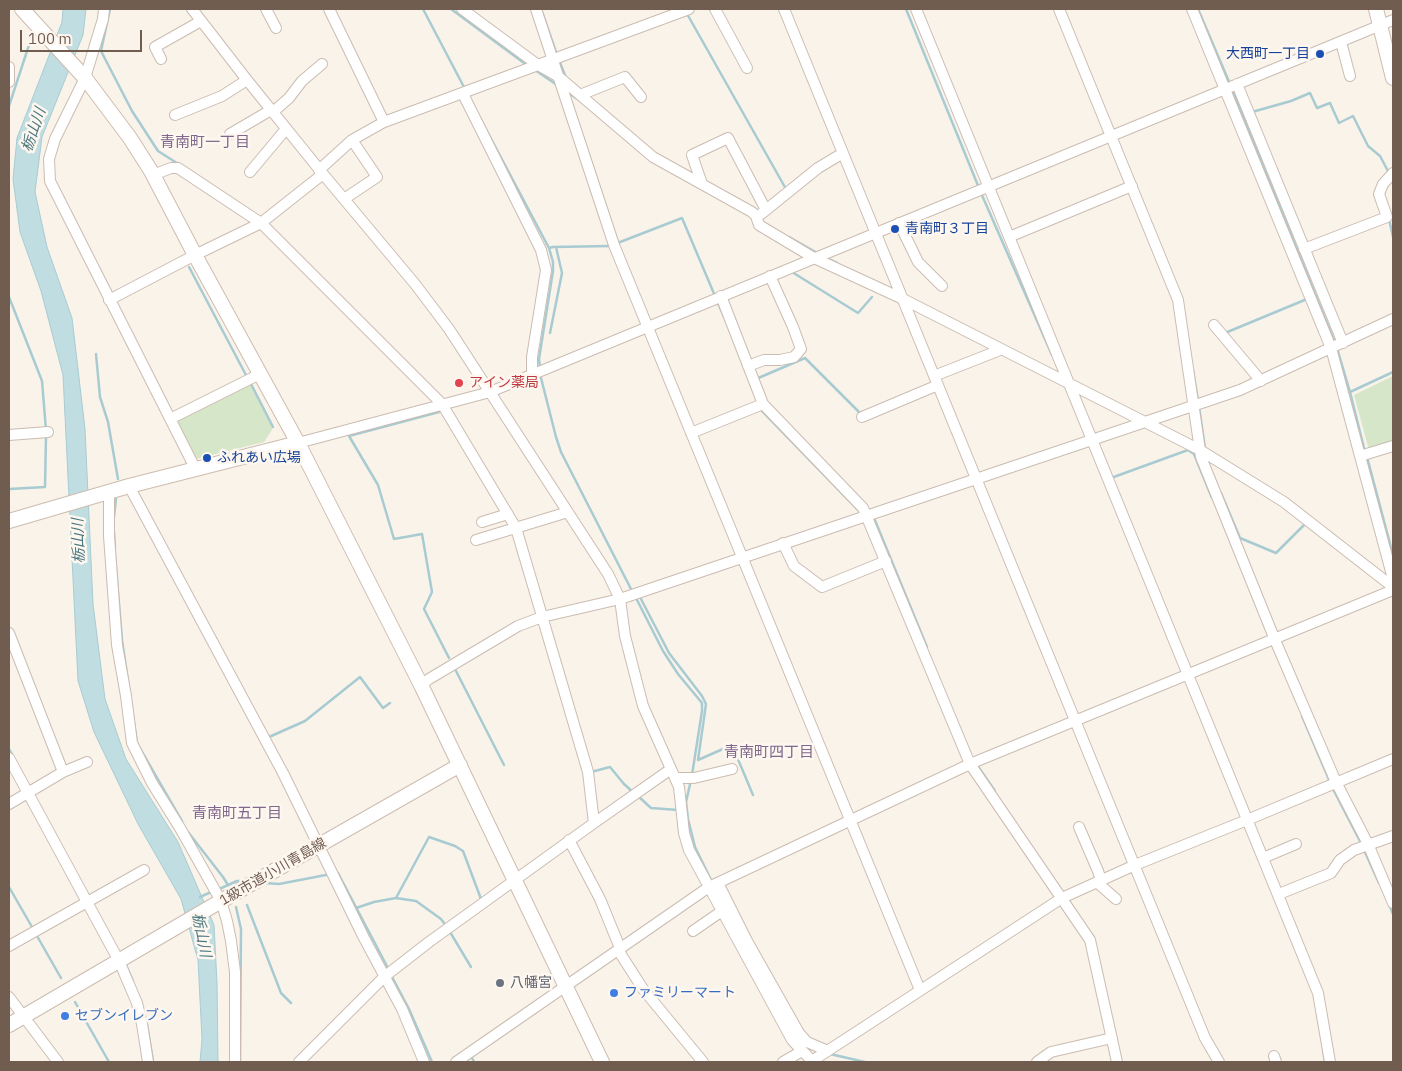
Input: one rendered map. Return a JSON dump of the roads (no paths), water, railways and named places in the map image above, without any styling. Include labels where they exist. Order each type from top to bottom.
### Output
[{"type":"street","points":[[22,9],[85,78],[130,138],[153,175],[298,443],[422,685],[602,1062]]},
{"type":"street","points":[[104,9],[85,78],[55,139],[49,159],[50,182],[196,468]]},
{"type":"street","points":[[192,9],[286,129],[415,284],[449,329],[608,574],[620,599],[625,636],[643,706],[678,787],[684,833],[689,850],[752,948],[799,1033],[807,1042],[828,1051]]},
{"type":"street","points":[[266,9],[276,28]]},
{"type":"street","points":[[328,9],[384,122]]},
{"type":"street","points":[[456,1062],[713,885],[970,764],[1275,640],[1393,588],[1284,502],[1200,450],[1000,350],[903,299],[814,258],[759,225],[757,218],[752,212],[653,157],[558,77],[538,65],[462,9]]},
{"type":"street","points":[[536,9],[614,245],[920,990]]},
{"type":"street","points":[[715,9],[747,68]]},
{"type":"street","points":[[784,9],[1205,1038],[1219,1062]]},
{"type":"street","points":[[916,9],[1318,993],[1330,1062]]},
{"type":"street","points":[[1058,9],[1112,136],[1178,300],[1200,457],[1336,782],[1368,844],[1393,903]]},
{"type":"street","points":[[1192,9],[1331,348],[1393,579]]},
{"type":"street","points":[[1376,9],[1387,23],[1393,78]]},
{"type":"street","points":[[109,300],[261,223],[321,172],[352,140],[384,122],[682,10]]},
{"type":"street","points":[[160,59],[155,47],[201,21]]},
{"type":"street","points":[[9,521],[196,468],[490,392],[532,373],[1387,23]]},
{"type":"street","points":[[1340,42],[1350,76]]},
{"type":"street","points":[[230,134],[272,111],[289,98],[302,81],[322,64]]},
{"type":"street","points":[[9,67],[9,82]]},
{"type":"street","points":[[580,95],[625,77],[641,97]]},
{"type":"street","points":[[175,115],[222,96],[247,80]]},
{"type":"street","points":[[1237,84],[1343,344]]},
{"type":"street","points":[[462,94],[541,250],[546,270],[532,357],[532,373]]},
{"type":"street","points":[[250,172],[286,129]]},
{"type":"street","points":[[702,184],[692,155],[728,138],[766,210]]},
{"type":"street","points":[[344,200],[376,177],[352,140]]},
{"type":"street","points":[[757,218],[818,168],[843,153]]},
{"type":"street","points":[[153,175],[171,168],[178,168],[261,223],[442,404],[508,514],[519,526],[546,616],[588,772],[594,823]]},
{"type":"street","points":[[1304,250],[1387,216],[1379,194],[1383,184],[1393,173]]},
{"type":"street","points":[[1009,237],[1132,186]]},
{"type":"street","points":[[899,223],[918,262],[942,286]]},
{"type":"street","points":[[748,366],[764,360],[780,360],[794,357],[801,349],[770,276]]},
{"type":"street","points":[[721,296],[763,404],[863,508],[970,764],[1090,940],[1117,1062]]},
{"type":"street","points":[[422,685],[518,626],[546,616],[620,599],[1240,390],[1343,344],[1393,319]]},
{"type":"street","points":[[1214,325],[1260,380]]},
{"type":"street","points":[[862,417],[1000,350]]},
{"type":"street","points":[[170,419],[260,374]]},
{"type":"street","points":[[691,433],[763,404]]},
{"type":"street","points":[[9,435],[48,432]]},
{"type":"street","points":[[1360,456],[1393,446]]},
{"type":"street","points":[[129,486],[283,773],[334,880],[402,1009],[424,1062]]},
{"type":"street","points":[[106,493],[117,644],[132,743],[152,783],[217,896],[227,921],[234,972],[235,1062]]},
{"type":"street","points":[[476,540],[568,512]]},
{"type":"street","points":[[482,522],[508,514]]},
{"type":"street","points":[[783,543],[794,566],[822,587],[886,561]]},
{"type":"street","points":[[9,633],[63,772]]},
{"type":"street","points":[[9,758],[24,795],[125,958],[142,1024],[148,1062]]},
{"type":"street","points":[[713,885],[722,911],[792,1040],[813,1062],[1062,898],[1135,865],[1393,759]]},
{"type":"street","points":[[24,795],[63,772],[87,762]]},
{"type":"street","name":"1級市道小川青島線","points":[[9,1025],[173,930],[217,896],[246,888],[460,766]]},
{"type":"street","points":[[299,1062],[384,976],[636,793],[673,773],[694,778],[732,769]]},
{"type":"street","points":[[1079,827],[1098,871],[1101,880],[1100,885],[1116,899]]},
{"type":"street","points":[[1279,894],[1331,873],[1340,860],[1354,850],[1393,836]]},
{"type":"street","points":[[569,840],[600,899],[619,949],[643,989],[703,1062]]},
{"type":"street","points":[[1263,858],[1296,844]]},
{"type":"street","points":[[9,946],[144,870]]},
{"type":"street","points":[[693,931],[722,911]]},
{"type":"street","points":[[9,998],[58,1062]]},
{"type":"street","points":[[1036,1062],[1051,1052],[1112,1038]]},
{"type":"street","points":[[783,1062],[802,1051]]},
{"type":"water","name":"栃山川","points":[[63,9],[86,9],[83,35],[42,137],[35,192],[47,247],[72,318],[85,429],[93,604],[105,699],[126,759],[178,842],[214,925],[218,1062],[200,1062],[202,1039],[198,960],[181,899],[138,824],[94,732],[78,681],[63,375],[41,291],[20,232],[13,179],[17,138],[62,22]]},
{"type":"waterway","points":[[110,9],[101,51],[132,111],[158,151],[180,165]]},
{"type":"waterway","points":[[423,9],[465,89]]},
{"type":"waterway","points":[[451,9],[528,66]]},
{"type":"waterway","points":[[541,9],[557,55]]},
{"type":"waterway","points":[[906,9],[979,188]]},
{"type":"waterway","points":[[1198,9],[1230,84]]},
{"type":"waterway","points":[[686,12],[786,189]]},
{"type":"waterway","points":[[9,106],[30,42]]},
{"type":"waterway","points":[[559,60],[566,78]]},
{"type":"waterway","points":[[535,70],[557,85]]},
{"type":"waterway","points":[[1232,89],[1335,343]]},
{"type":"waterway","points":[[566,91],[576,98]]},
{"type":"waterway","points":[[1252,112],[1291,101],[1310,93],[1317,108],[1330,103],[1339,123],[1353,116],[1368,146],[1380,156],[1388,171],[1387,174]]},
{"type":"waterway","points":[[480,118],[549,248],[553,262],[539,359],[540,368]]},
{"type":"waterway","points":[[981,193],[1052,355]]},
{"type":"waterway","points":[[615,244],[682,218],[715,296]]},
{"type":"waterway","points":[[1389,219],[1393,237]]},
{"type":"waterway","points":[[789,237],[819,254]]},
{"type":"waterway","points":[[549,248],[610,246]]},
{"type":"waterway","points":[[550,333],[562,273],[556,247]]},
{"type":"waterway","points":[[826,258],[837,263]]},
{"type":"waterway","points":[[189,267],[247,377]]},
{"type":"waterway","points":[[790,273],[792,272],[858,313],[872,297]]},
{"type":"waterway","points":[[9,297],[42,381],[46,430]]},
{"type":"waterway","points":[[1225,333],[1307,299]]},
{"type":"waterway","points":[[717,301],[726,321]]},
{"type":"waterway","points":[[1337,348],[1350,392],[1393,372]]},
{"type":"waterway","points":[[96,354],[100,397],[108,422],[118,479]]},
{"type":"waterway","points":[[756,379],[805,358],[860,413]]},
{"type":"waterway","points":[[1193,370],[1198,401]]},
{"type":"waterway","points":[[540,374],[561,452],[632,591]]},
{"type":"waterway","points":[[250,382],[273,427]]},
{"type":"waterway","points":[[1350,392],[1365,452]]},
{"type":"waterway","points":[[1199,407],[1205,448]]},
{"type":"waterway","points":[[759,408],[862,513]]},
{"type":"waterway","points":[[439,412],[349,436],[378,485],[394,539],[422,534],[432,592],[424,609],[449,658]]},
{"type":"waterway","points":[[9,489],[45,487],[46,436]]},
{"type":"waterway","points":[[1111,478],[1188,450],[1194,454],[1212,498]]},
{"type":"waterway","points":[[1367,457],[1393,555]]},
{"type":"waterway","points":[[1221,493],[1240,538],[1276,553],[1306,525]]},
{"type":"waterway","points":[[114,517],[116,499]]},
{"type":"waterway","points":[[872,517],[927,647]]},
{"type":"waterway","points":[[114,532],[115,547]]},
{"type":"waterway","points":[[115,555],[122,640],[137,743],[182,821]]},
{"type":"waterway","points":[[635,596],[663,651],[678,674],[702,703],[692,775]]},
{"type":"waterway","points":[[641,599],[669,653],[706,704],[698,760],[732,745],[753,795]]},
{"type":"waterway","points":[[455,669],[504,765]]},
{"type":"waterway","points":[[269,737],[305,721],[360,677],[383,708],[390,703]]},
{"type":"waterway","points":[[1302,716],[1330,782]]},
{"type":"waterway","points":[[9,749],[13,756]]},
{"type":"waterway","points":[[977,765],[995,791]]},
{"type":"waterway","points":[[591,772],[610,767],[634,793]]},
{"type":"waterway","points":[[691,780],[686,802],[688,819],[695,847],[712,882]]},
{"type":"waterway","points":[[1332,787],[1362,845]]},
{"type":"waterway","points":[[638,796],[651,808],[678,810]]},
{"type":"waterway","points":[[188,832],[228,885]]},
{"type":"waterway","points":[[396,898],[429,837],[455,846],[463,851],[481,899],[483,898]]},
{"type":"waterway","points":[[1364,850],[1379,883]]},
{"type":"waterway","points":[[336,873],[338,873],[389,970]]},
{"type":"waterway","points":[[265,883],[279,884],[331,874]]},
{"type":"waterway","points":[[217,890],[237,881],[244,881]]},
{"type":"waterway","points":[[9,887],[32,927]]},
{"type":"waterway","points":[[200,897],[211,892]]},
{"type":"waterway","points":[[356,908],[396,898],[416,901],[441,919],[447,927]]},
{"type":"waterway","points":[[1389,904],[1393,914]]},
{"type":"waterway","points":[[247,905],[281,993],[291,1003]]},
{"type":"waterway","points":[[236,907],[241,929],[240,1062]]},
{"type":"waterway","points":[[450,932],[471,967]]},
{"type":"waterway","points":[[37,936],[61,978]]},
{"type":"waterway","points":[[125,963],[133,981]]},
{"type":"waterway","points":[[391,975],[409,1009],[432,1062]]},
{"type":"waterway","points":[[75,1002],[109,1062]]},
{"type":"waterway","points":[[146,1019],[153,1061]]},
{"type":"waterway","points":[[806,1047],[820,1052]]},
{"type":"waterway","points":[[1323,1048],[1325,1062]]},
{"type":"waterway","points":[[830,1054],[865,1062]]},
{"type":"waterway","points":[[472,1058],[474,1062]]},
{"type":"place","name":"大西町一丁目","points":[[1320,54]]},
{"type":"place","name":"青南町３丁目","points":[[895,229]]},
{"type":"place","name":"アイン薬局","points":[[459,383]]},
{"type":"place","name":"ふれあい広場","points":[[207,458]]},
{"type":"place","name":"八幡宮","points":[[500,983]]},
{"type":"place","name":"ファミリーマート","points":[[614,993]]},
{"type":"place","name":"セブンイレブン","points":[[65,1016]]},
{"type":"district","name":"青南町一丁目","points":[[205,143]]},
{"type":"district","name":"青南町四丁目","points":[[769,753]]},
{"type":"district","name":"青南町五丁目","points":[[237,814]]}]
